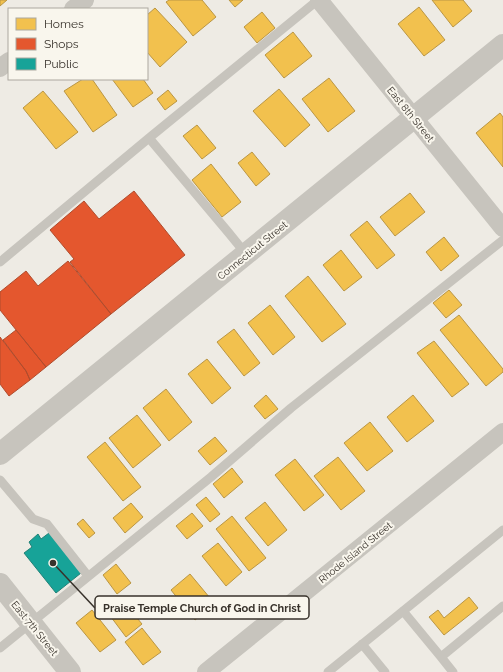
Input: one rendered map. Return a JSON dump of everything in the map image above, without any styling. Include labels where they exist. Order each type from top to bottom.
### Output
[{"type":"street","points":[[75,8],[85,0]]},
{"type":"street","name":"East 8th Street","points":[[318,0],[503,228]]},
{"type":"street","name":"Connecticut Street","points":[[0,454],[503,46]]},
{"type":"street","points":[[0,68],[8,62]]},
{"type":"street","name":"Rhode Island Street","points":[[206,672],[503,432]]},
{"type":"street","name":"East 7th Street","points":[[0,584],[70,672]]},
{"type":"lane","points":[[0,262],[318,0]]},
{"type":"lane","points":[[149,138],[246,254]]},
{"type":"lane","points":[[0,648],[211,477],[291,408],[503,240]]},
{"type":"lane","points":[[0,480],[33,519],[47,524],[88,576]]},
{"type":"lane","points":[[328,672],[503,530]]},
{"type":"lane","points":[[441,657],[503,606]]},
{"type":"lane","points":[[403,611],[453,672]]},
{"type":"lane","points":[[362,644],[385,672]]},
{"type":"building: Homes","points":[[0,0],[7,0],[0,6]]},
{"type":"building: Homes","points":[[169,0],[202,0],[216,17],[193,36],[166,2]]},
{"type":"building: Homes","points":[[229,0],[243,0],[235,7]]},
{"type":"building: Homes","points":[[432,0],[463,0],[472,11],[453,27]]},
{"type":"building: Homes","points":[[419,7],[445,40],[424,56],[398,24]]},
{"type":"building: Homes","points":[[155,8],[187,42],[160,67],[148,53],[148,14]]},
{"type":"building: Homes","points":[[262,12],[275,28],[257,43],[244,27]]},
{"type":"building: Homes","points":[[293,32],[312,56],[284,78],[265,55]]},
{"type":"building: Homes","points":[[329,78],[355,111],[328,132],[302,99]]},
{"type":"building: Homes","points":[[81,80],[93,80],[117,115],[93,132],[64,91]]},
{"type":"building: Homes","points":[[113,80],[144,80],[153,93],[133,107]]},
{"type":"building: Homes","points":[[279,89],[310,125],[285,147],[253,111]]},
{"type":"building: Homes","points":[[168,90],[177,101],[165,110],[157,99]]},
{"type":"building: Homes","points":[[43,91],[78,132],[56,149],[23,108]]},
{"type":"building: Homes","points":[[500,113],[503,117],[503,167],[476,133]]},
{"type":"building: Homes","points":[[197,125],[216,148],[202,159],[183,136]]},
{"type":"building: Homes","points":[[252,152],[270,174],[256,186],[238,163]]},
{"type":"building: Homes","points":[[211,164],[241,202],[222,217],[192,180]]},
{"type":"building: Homes","points":[[410,193],[425,212],[395,236],[380,217]]},
{"type":"building: Homes","points":[[367,221],[395,255],[377,269],[350,235]]},
{"type":"building: Homes","points":[[444,237],[459,256],[441,271],[426,252]]},
{"type":"building: Homes","points":[[341,250],[362,277],[344,291],[323,265]]},
{"type":"building: Homes","points":[[308,276],[346,324],[322,342],[285,296]]},
{"type":"building: Homes","points":[[449,290],[462,305],[446,318],[433,303]]},
{"type":"building: Homes","points":[[270,305],[295,337],[273,355],[248,323]]},
{"type":"building: Homes","points":[[459,315],[503,369],[503,372],[486,386],[440,330]]},
{"type":"building: Homes","points":[[234,329],[260,363],[244,376],[217,342]]},
{"type":"building: Homes","points":[[434,341],[469,384],[452,397],[417,353]]},
{"type":"building: Homes","points":[[207,359],[231,388],[212,404],[188,374]]},
{"type":"building: Homes","points":[[166,389],[192,422],[169,441],[143,408]]},
{"type":"building: Homes","points":[[266,395],[278,409],[265,419],[254,406]]},
{"type":"building: Homes","points":[[413,395],[434,421],[407,442],[387,417]]},
{"type":"building: Homes","points":[[137,415],[161,445],[133,468],[109,438]]},
{"type":"building: Homes","points":[[370,422],[393,451],[367,471],[344,443]]},
{"type":"building: Homes","points":[[215,437],[227,451],[210,465],[198,451]]},
{"type":"building: Homes","points":[[105,442],[141,487],[123,501],[87,457]]},
{"type":"building: Homes","points":[[338,457],[365,491],[341,510],[314,476]]},
{"type":"building: Homes","points":[[295,459],[324,495],[304,511],[275,475]]},
{"type":"building: Homes","points":[[232,468],[243,482],[224,498],[213,484]]},
{"type":"building: Homes","points":[[206,497],[220,514],[210,522],[196,505]]},
{"type":"building: Homes","points":[[265,502],[287,530],[268,546],[245,518]]},
{"type":"building: Homes","points":[[131,503],[143,517],[125,533],[113,518]]},
{"type":"building: Homes","points":[[192,513],[203,526],[187,539],[176,526]]},
{"type":"building: Homes","points":[[232,516],[266,558],[249,571],[216,529]]},
{"type":"building: Homes","points":[[83,519],[95,533],[89,538],[77,524]]},
{"type":"building: Homes","points":[[218,543],[242,572],[226,586],[202,556]]},
{"type":"building: Homes","points":[[116,564],[131,583],[117,594],[103,575]]},
{"type":"building: Homes","points":[[190,574],[215,604],[195,620],[171,590]]},
{"type":"building: Homes","points":[[469,597],[478,608],[444,635],[429,617],[438,610],[444,618]]},
{"type":"building: Homes","points":[[123,601],[142,624],[126,637],[108,613]]},
{"type":"building: Homes","points":[[92,610],[116,640],[100,652],[76,623]]},
{"type":"building: Homes","points":[[142,628],[161,652],[143,665],[125,642]]},
{"type":"building: Shops","points":[[134,191],[185,255],[111,314],[70,262],[74,259],[50,230],[84,201],[99,219]]},
{"type":"building: Shops","points":[[68,261],[111,314],[46,367],[0,310],[0,292],[26,271],[38,286]]},
{"type":"building: Shops","points":[[16,330],[46,367],[30,380],[26,371],[3,340]]},
{"type":"building: Shops","points":[[0,337],[26,371],[30,380],[9,396],[0,384]]},
{"type":"building: Public","points":[[49,533],[81,573],[56,593],[24,553],[32,547],[29,542],[38,534],[41,539]]},
{"type":"place","name":"Praise Temple Church of God in Christ","points":[[53,563]]}]
